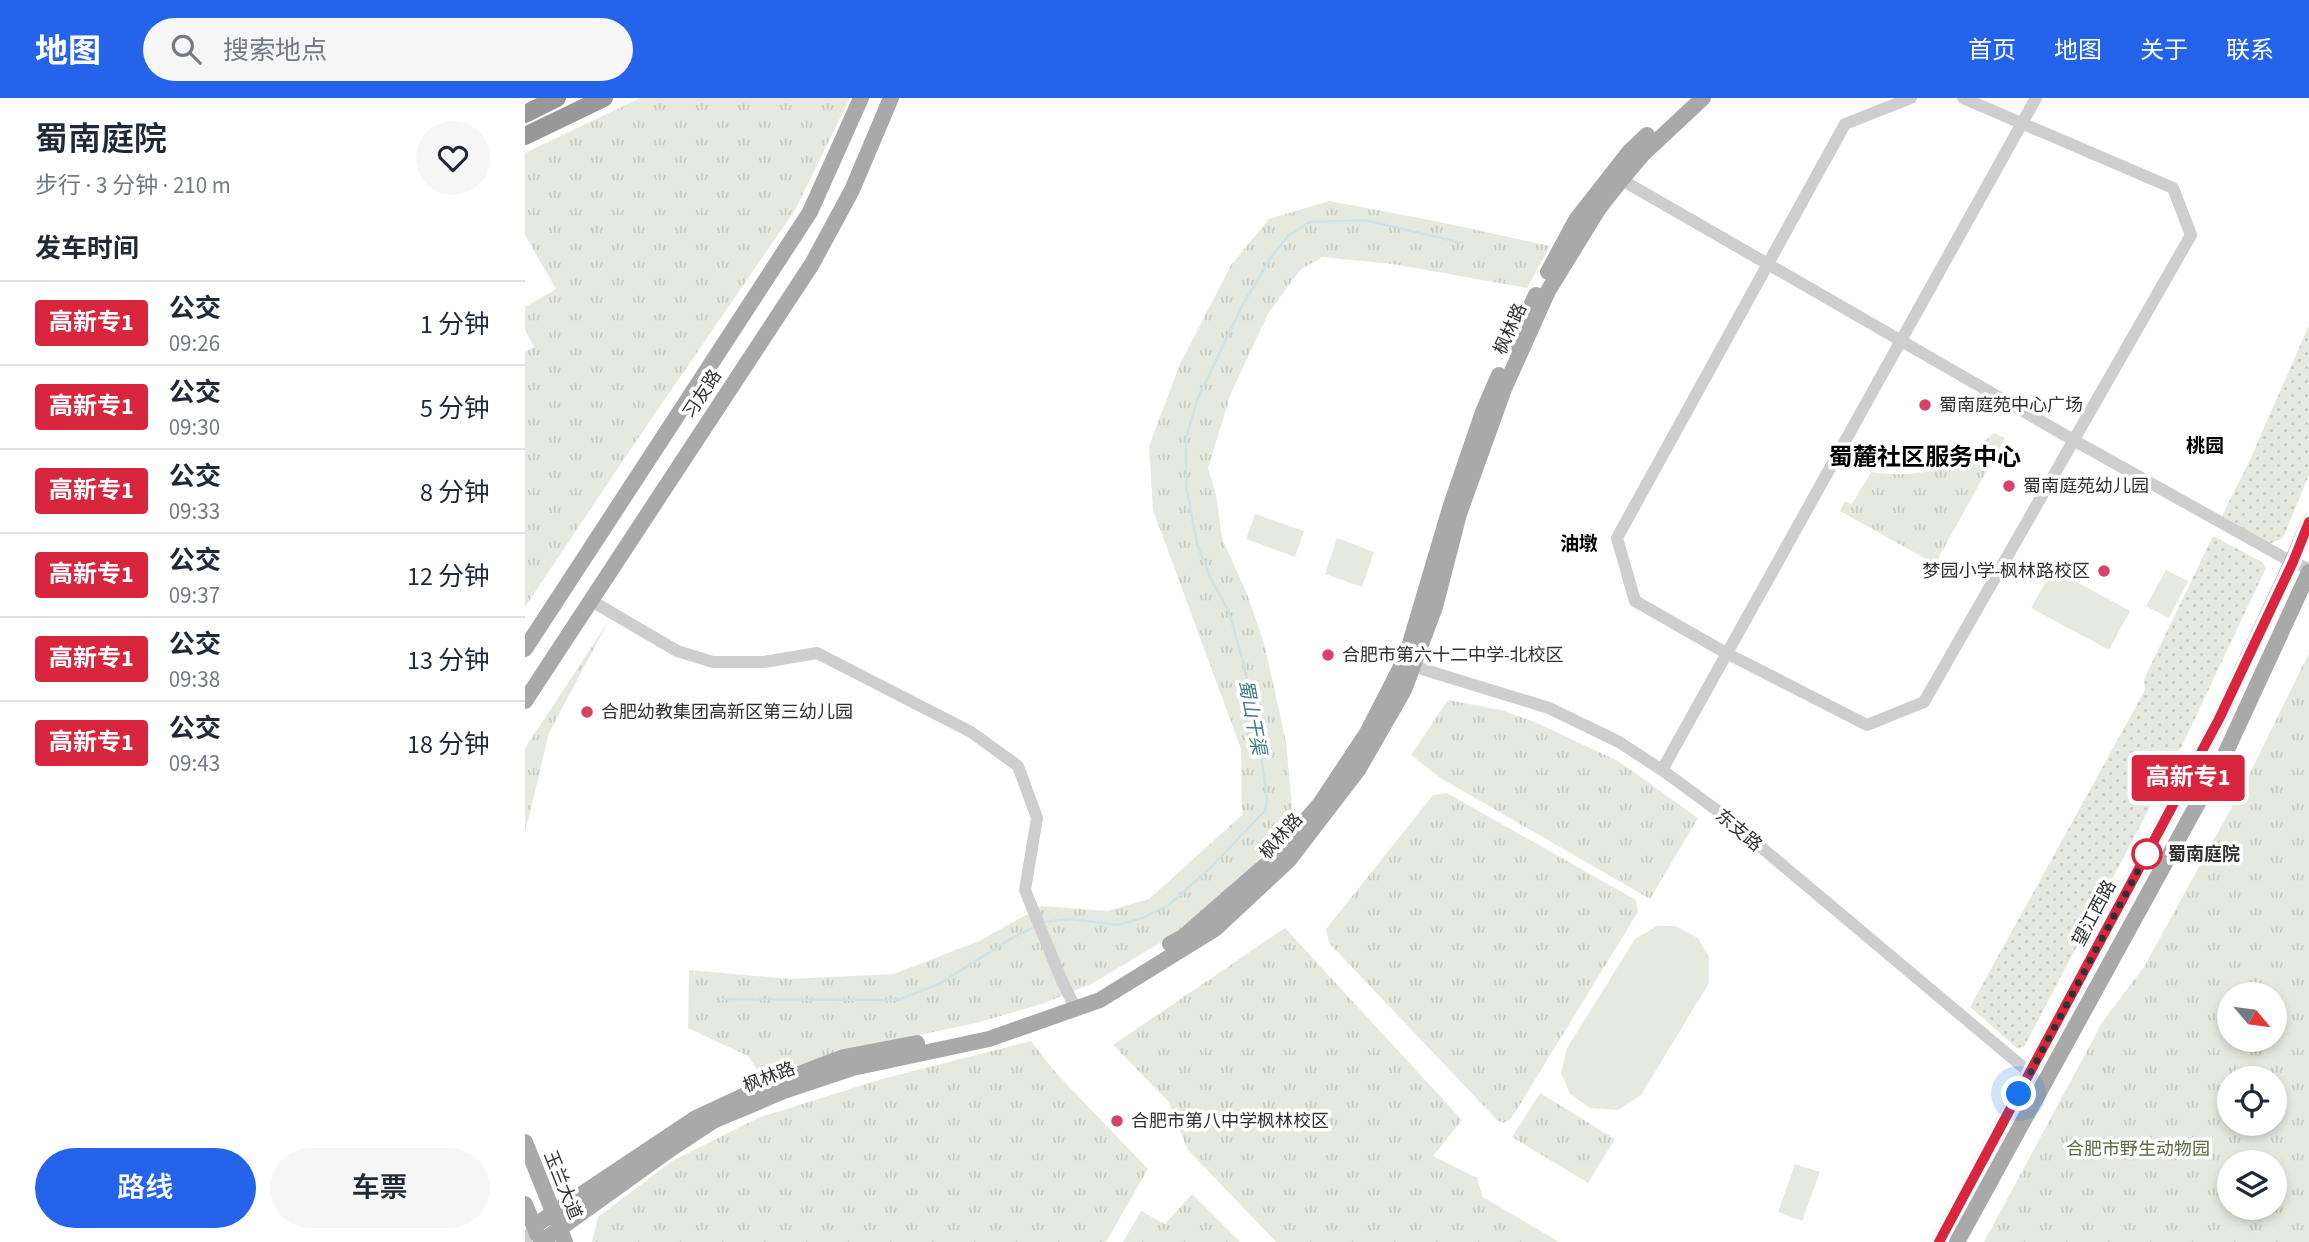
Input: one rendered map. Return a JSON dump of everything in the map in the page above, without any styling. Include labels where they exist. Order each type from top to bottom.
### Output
[{"type":"highway","points":[[525,114],[557,98]]},
{"type":"highway","points":[[525,136],[604,98]]},
{"type":"main road","name":"习友路","points":[[525,649],[810,212],[861,98]]},
{"type":"main road","name":"习友路","points":[[525,701],[812,264],[852,190],[891,98]]},
{"type":"main road","name":"枫林路","points":[[1617,177],[1630,151],[1687,98]]},
{"type":"main road","name":"枫林路","points":[[541,1242],[563,1235],[672,1148],[713,1121],[853,1068],[989,1039],[1074,1005],[1182,937],[1268,863],[1320,804],[1408,664],[1451,505],[1483,412],[1526,313],[1576,220],[1617,177],[1703,98]]},
{"type":"main road","name":"望江西路","points":[[1939,1242],[2219,719],[2309,522]]},
{"type":"main road","points":[[1957,1242],[2226,752],[2309,570]]},
{"type":"main road","name":"枫林路","points":[[534,1226],[696,1118],[756,1090],[844,1058],[995,1028],[1074,1005]]},
{"type":"main road","name":"玉兰大道","points":[[525,1142],[563,1235]]},
{"type":"main road","points":[[525,1204],[541,1242]]},
{"type":"street","points":[[1911,98],[1845,124],[1617,538],[1635,601],[1726,653],[1867,725],[1924,702],[2191,235],[2173,188],[1963,98]]},
{"type":"street","points":[[1662,770],[2036,98]]},
{"type":"street","points":[[1617,177],[1901,342],[2309,570]]},
{"type":"street","points":[[590,600],[677,651],[713,662],[764,662],[817,653],[971,732],[1018,766],[1037,818],[1025,890],[1074,1005]]},
{"type":"street","name":"东支路","points":[[1408,664],[1549,708],[1619,742],[1662,770],[1718,811],[2030,1073]]},
{"type":"street","points":[[525,1242],[534,1226]]},
{"type":"green space","points":[[640,98],[850,98],[795,210],[525,607],[525,352],[534,347],[525,330],[525,307],[556,289],[525,235],[525,153]]},
{"type":"green space","points":[[1329,201],[1550,246],[1527,288],[1392,264],[1322,257],[1300,270],[1268,314],[1231,393],[1208,468],[1216,494],[1222,538],[1247,594],[1264,643],[1286,742],[1293,817],[1246,874],[1175,934],[1093,983],[1042,1004],[976,1023],[844,1051],[762,1077],[748,1056],[688,1028],[689,970],[790,979],[894,974],[979,941],[1042,906],[1107,911],[1149,899],[1242,815],[1241,749],[1153,510],[1149,446],[1180,364],[1231,265],[1269,219]]},
{"type":"green space","points":[[2309,325],[2309,475],[2283,538],[2269,544],[2222,516],[2249,462]]},
{"type":"green space","points":[[1994,433],[2005,438],[1935,564],[1840,511],[1845,501],[1852,504],[1871,472],[1909,474],[1934,470],[1968,455]]},
{"type":"green space","points":[[1255,514],[1304,531],[1295,557],[1246,539]]},
{"type":"green space","points":[[2213,536],[2262,562],[2266,568],[2182,746],[2024,1047],[2017,1048],[1970,1007],[2145,690],[2144,679]]},
{"type":"green space","points":[[1337,538],[1374,552],[1362,587],[1325,574]]},
{"type":"green space","points":[[2053,569],[2130,611],[2109,650],[2031,608]]},
{"type":"green space","points":[[2166,570],[2188,581],[2169,618],[2146,606]]},
{"type":"green space","points":[[608,622],[549,733],[525,833],[525,748]]},
{"type":"green space","name":"合肥市野生动物园","points":[[2309,653],[2309,1242],[1984,1242],[2103,1021],[2144,967],[2246,781]]},
{"type":"green space","points":[[1448,700],[1501,710],[1537,723],[1618,761],[1698,818],[1650,899],[1442,779],[1411,755]]},
{"type":"green space","points":[[1447,793],[1636,900],[1638,912],[1511,1119],[1503,1123],[1497,1120],[1329,943],[1326,929],[1433,795]]},
{"type":"green space","points":[[1657,926],[1676,926],[1698,938],[1709,957],[1709,983],[1641,1095],[1618,1110],[1590,1108],[1570,1094],[1561,1073],[1567,1048],[1635,939]]},
{"type":"green space","points":[[1285,928],[1462,1120],[1433,1156],[1477,1178],[1483,1197],[1559,1242],[1276,1242],[1188,1150],[1168,1101],[1113,1045]]},
{"type":"green space","points":[[1031,1041],[1056,1073],[1148,1169],[1106,1242],[592,1242],[598,1217],[672,1161],[760,1117],[882,1079]]},
{"type":"green space","points":[[1540,1093],[1615,1139],[1588,1183],[1512,1137]]},
{"type":"green space","points":[[1795,1164],[1820,1172],[1802,1221],[1778,1212]]},
{"type":"green space","points":[[1192,1194],[1240,1242],[1123,1242],[1141,1211],[1165,1224]]},
{"type":"waterway","name":"蜀山干渠","points":[[1043,922],[1071,919],[1118,925],[1143,918],[1169,905],[1210,868],[1265,811],[1267,800],[1258,730],[1243,662],[1229,612],[1211,579],[1197,544],[1186,485],[1186,438],[1197,400],[1243,304],[1272,256],[1289,235],[1310,222],[1365,220],[1462,243]]},
{"type":"waterway","name":"蜀山干渠","points":[[723,999],[898,1000],[939,984],[1034,927]]},
{"type":"bus line","name":"高新专1","points":[[1939,1242],[2219,719],[2309,522]]},
{"type":"place","name":"蜀南庭苑中心广场","points":[[1925,405]]},
{"type":"place","name":"蜀南庭苑幼儿园","points":[[2009,486]]},
{"type":"place","name":"梦园小学-枫林路校区","points":[[2104,571]]},
{"type":"place","name":"合肥市第六十二中学-北校区","points":[[1328,655]]},
{"type":"place","name":"合肥幼教集团高新区第三幼儿园","points":[[587,712]]},
{"type":"place","name":"蜀南庭院","points":[[2147,854]]},
{"type":"place","name":"合肥市第八中学枫林校区","points":[[1117,1121]]},
{"type":"district","name":"桃园","points":[[2205,445]]},
{"type":"district","name":"蜀麓社区服务中心","points":[[1925,457]]},
{"type":"district","name":"油墩","points":[[1579,543]]},
{"type":"route","points":[[2019,1094],[2147,854]]}]
